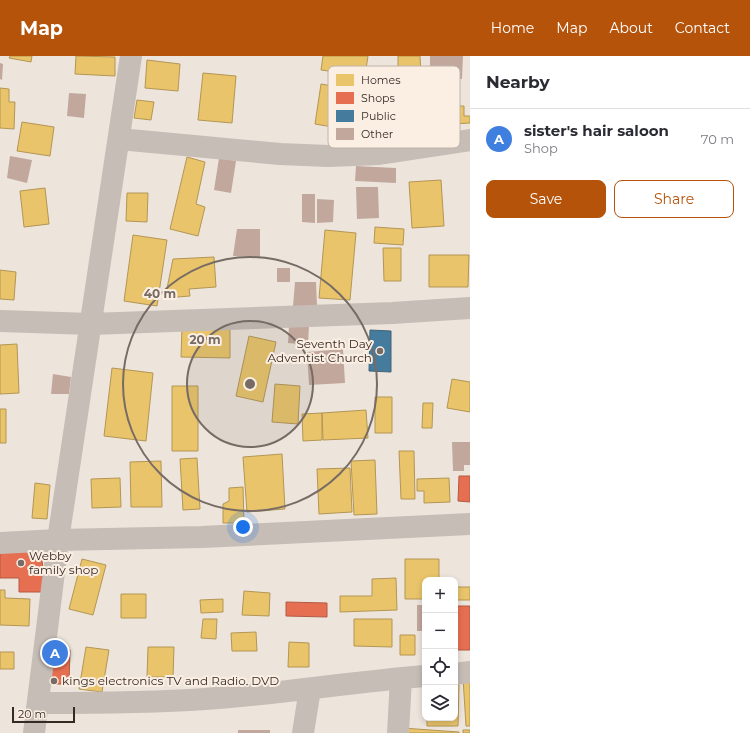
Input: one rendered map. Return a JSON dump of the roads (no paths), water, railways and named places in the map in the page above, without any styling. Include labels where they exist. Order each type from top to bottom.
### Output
[{"type":"street","points":[[34,733],[58,540],[131,56]]},
{"type":"street","points":[[119,139],[280,154],[328,156],[379,154],[418,148]]},
{"type":"street","points":[[460,142],[470,140]]},
{"type":"street","points":[[0,321],[91,324],[392,313],[470,308]]},
{"type":"street","points":[[0,543],[58,540],[202,537],[470,524]]},
{"type":"street","points":[[458,674],[470,672]]},
{"type":"street","points":[[38,703],[142,703],[212,699],[422,676]]},
{"type":"street","points":[[398,733],[400,678]]},
{"type":"street","points":[[303,733],[310,689]]},
{"type":"place","name":"Seventh Day Adventist Church","points":[[380,351]]},
{"type":"place","name":"Webby family shop","points":[[21,563]]},
{"type":"place","name":"sister's hair saloon","points":[[55,653]]},
{"type":"place","name":"kings electronics TV and Radio. DVD","points":[[54,681]]}]
